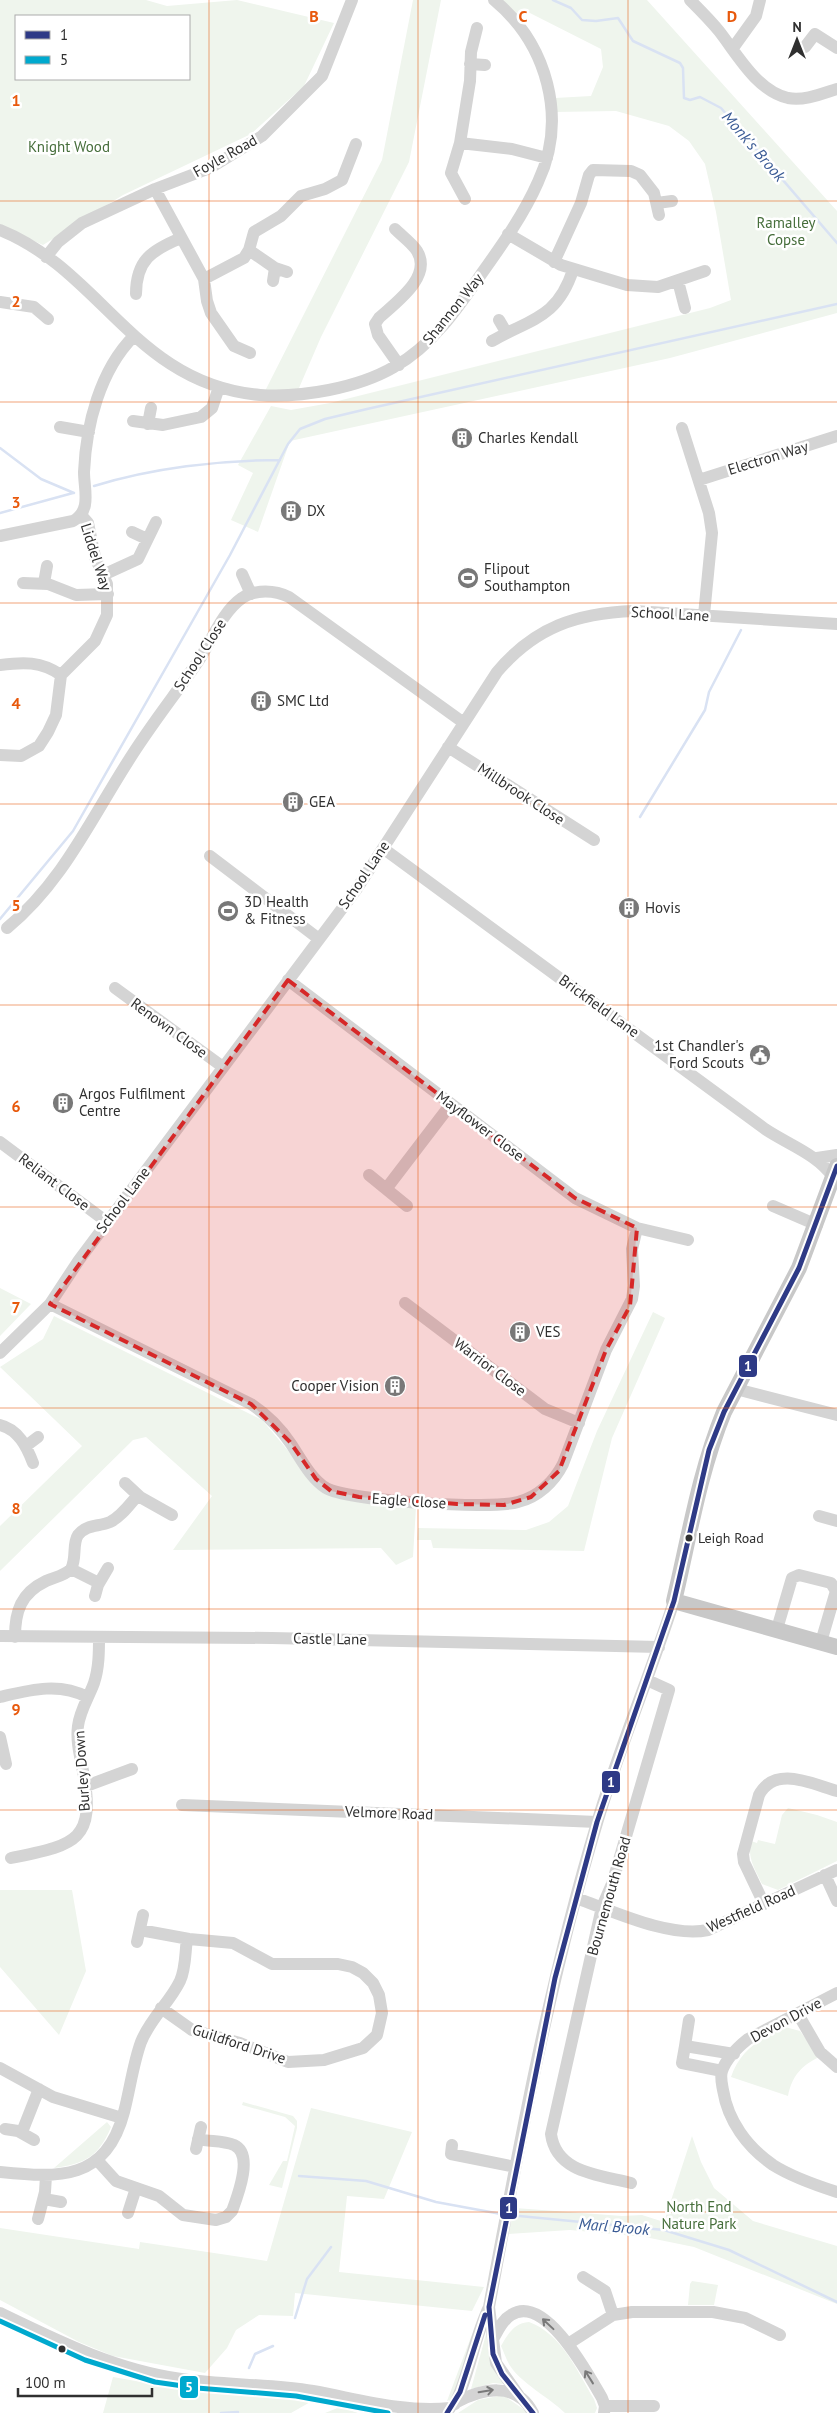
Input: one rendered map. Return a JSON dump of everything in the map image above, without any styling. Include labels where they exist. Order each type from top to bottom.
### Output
[{"type":"main road","name":"Bournemouth Road","points":[[674,1601],[709,1450],[736,1389],[799,1268],[834,1183]]},
{"type":"main road","points":[[674,1601],[837,1646]]},
{"type":"street","name":"Foyle Road","points":[[46,257],[58,242],[82,223],[155,189],[165,187],[210,168],[262,136],[322,76],[352,0]]},
{"type":"street","name":"Shannon Way","points":[[0,230],[18,238],[46,257],[156,356],[178,370],[219,387],[264,395],[307,393],[363,381],[399,364],[420,350],[440,329],[475,284],[508,234],[538,183],[547,158],[552,118],[549,88],[543,68],[526,34],[494,0]]},
{"type":"street","points":[[690,0],[758,79],[774,93],[789,98],[806,98],[837,90]]},
{"type":"street","points":[[733,48],[756,16],[760,0]]},
{"type":"street","points":[[465,199],[449,176],[460,143],[473,40],[477,28]]},
{"type":"street","points":[[805,47],[815,34],[837,48]]},
{"type":"street","points":[[470,64],[485,65]]},
{"type":"street","points":[[460,143],[512,149],[547,158]]},
{"type":"street","points":[[204,278],[244,258],[249,250],[254,232],[281,216],[302,196],[325,189],[342,180],[343,156],[356,144]]},
{"type":"street","points":[[554,262],[582,203],[589,174],[593,170],[636,172],[652,188],[658,209],[672,201]]},
{"type":"street","points":[[155,189],[204,278],[207,301],[211,313],[232,351],[250,353]]},
{"type":"street","points":[[395,229],[417,250],[426,271],[379,318],[376,324],[378,335],[399,364]]},
{"type":"street","points":[[508,234],[554,262],[573,270],[637,287],[658,287],[705,271]]},
{"type":"street","points":[[136,294],[131,276],[158,247],[181,238]]},
{"type":"street","points":[[249,250],[275,268],[287,272]]},
{"type":"street","points":[[273,281],[275,268]]},
{"type":"street","points":[[492,341],[506,332],[548,312],[556,304],[573,270]]},
{"type":"street","points":[[678,281],[685,308]]},
{"type":"street","points":[[0,302],[34,307],[48,319]]},
{"type":"street","points":[[499,320],[506,332]]},
{"type":"street","points":[[0,536],[73,520],[81,515],[85,507],[84,472],[89,432],[97,402],[109,372],[134,336]]},
{"type":"street","points":[[133,420],[163,425],[205,415],[214,404],[219,387]]},
{"type":"street","points":[[148,424],[151,408]]},
{"type":"street","points":[[60,427],[89,432]]},
{"type":"street","points":[[682,428],[709,513],[712,533],[704,615]]},
{"type":"street","name":"Electron Way","points":[[699,480],[837,436]]},
{"type":"street","name":"Liddel Way","points":[[62,674],[95,641],[107,615],[108,594],[103,575],[95,557],[88,523],[81,515]]},
{"type":"street","points":[[103,575],[134,562],[156,522]]},
{"type":"street","points":[[132,532],[147,539]]},
{"type":"street","points":[[44,583],[47,566]]},
{"type":"street","points":[[242,574],[251,594],[274,592],[290,597],[464,723]]},
{"type":"street","points":[[23,583],[44,583],[76,595],[108,594]]},
{"type":"street","name":"School Close","points":[[7,928],[24,914],[58,874],[135,750],[200,659],[228,613],[243,598],[251,594]]},
{"type":"street","name":"School Lane","points":[[0,1353],[50,1304],[107,1222],[319,939],[384,848],[497,672],[512,654],[539,634],[563,622],[588,614],[609,611],[634,610],[837,624]]},
{"type":"street","points":[[0,665],[18,662],[42,664],[62,674],[56,715],[39,746],[21,756],[0,755]]},
{"type":"street","name":"Millbrook Close","points":[[448,747],[594,840]]},
{"type":"street","name":"Brickfield Lane","points":[[384,848],[765,1129],[788,1144],[817,1158],[834,1183]]},
{"type":"street","points":[[210,856],[319,939]]},
{"type":"street","name":"Mayflower Close","points":[[288,980],[575,1198],[637,1228],[688,1240]]},
{"type":"street","name":"Renown Close","points":[[115,988],[223,1067]]},
{"type":"street","points":[[386,1189],[451,1104]]},
{"type":"street","name":"Reliant Close","points":[[0,1142],[107,1222]]},
{"type":"street","points":[[817,1158],[837,1155]]},
{"type":"street","points":[[369,1175],[407,1206]]},
{"type":"street","points":[[773,1206],[816,1225]]},
{"type":"street","name":"Eagle Close","points":[[50,1304],[249,1403],[270,1420],[321,1485],[331,1490],[350,1496],[457,1504],[517,1503],[539,1493],[554,1479],[567,1455],[606,1350],[632,1299],[634,1286],[632,1249],[637,1228]]},
{"type":"street","name":"Warrior Close","points":[[405,1303],[545,1408],[579,1423]]},
{"type":"street","points":[[736,1389],[837,1415]]},
{"type":"street","points":[[0,1426],[11,1429],[26,1446],[33,1463]]},
{"type":"street","points":[[26,1446],[38,1437]]},
{"type":"street","points":[[125,1482],[138,1495],[172,1515]]},
{"type":"street","points":[[15,1637],[15,1616],[26,1597],[35,1587],[71,1569],[76,1552],[75,1541],[79,1534],[87,1527],[111,1522],[138,1495]]},
{"type":"street","points":[[819,1516],[837,1521]]},
{"type":"street","points":[[95,1596],[99,1583],[108,1568]]},
{"type":"street","points":[[71,1569],[99,1583]]},
{"type":"street","points":[[777,1629],[792,1578],[799,1575],[831,1583],[836,1590],[821,1642]]},
{"type":"street","name":"Bournemouth Road","points":[[451,2408],[460,2392],[481,2324],[489,2307],[515,2167],[555,1978],[597,1822],[674,1601]]},
{"type":"street","name":"Castle Lane","points":[[0,1636],[272,1638],[659,1647]]},
{"type":"street","name":"Burley Down","points":[[11,1858],[63,1846],[77,1837],[83,1827],[86,1815],[86,1786],[78,1733],[79,1720],[95,1680],[99,1637]]},
{"type":"street","name":"Bournemouth Road","points":[[631,2183],[569,2166],[560,2158],[554,2148],[550,2134],[602,1907],[612,1884],[669,1690],[647,1680]]},
{"type":"street","points":[[0,1697],[56,1688],[76,1692],[88,1698]]},
{"type":"street","points":[[0,1737],[6,1764]]},
{"type":"street","points":[[86,1786],[132,1769]]},
{"type":"street","points":[[764,1904],[744,1862],[743,1854],[759,1795],[763,1788],[777,1779],[792,1778],[837,1791]]},
{"type":"street","name":"Velmore Road","points":[[182,1805],[597,1822]]},
{"type":"street","name":"Westfield Road","points":[[576,1898],[678,1932],[696,1932],[708,1930],[837,1870]]},
{"type":"street","points":[[825,1875],[837,1901]]},
{"type":"street","name":"Guildford Drive","points":[[143,1915],[138,1936],[233,1943],[272,1964],[338,1964],[358,1970],[373,1983],[379,1995],[382,2013],[379,2029],[374,2039],[357,2051],[324,2060],[288,2062],[240,2043],[192,2030],[161,2008]]},
{"type":"street","points":[[0,2172],[46,2176],[72,2173],[97,2160],[111,2143],[122,2118],[141,2043],[181,1978],[187,1939]]},
{"type":"street","name":"Devon Drive","points":[[722,2071],[737,2047],[748,2039],[837,1993]]},
{"type":"street","points":[[798,2014],[820,2052],[837,2067]]},
{"type":"street","points":[[689,2020],[682,2063],[722,2071],[725,2103],[735,2127],[757,2152],[784,2171],[810,2183],[837,2192]]},
{"type":"street","points":[[685,2046],[734,2054]]},
{"type":"street","points":[[0,2068],[71,2104],[122,2118]]},
{"type":"street","points":[[22,2132],[39,2089]]},
{"type":"street","points":[[4,2129],[22,2132],[34,2140]]},
{"type":"street","points":[[97,2160],[116,2181],[159,2196],[183,2215],[211,2220],[226,2217],[234,2206],[245,2164],[243,2155],[238,2147],[229,2143],[198,2139]]},
{"type":"street","points":[[452,2145],[451,2154],[515,2167]]},
{"type":"street","points":[[38,2219],[44,2199],[46,2176]]},
{"type":"street","points":[[128,2213],[136,2188]]},
{"type":"street","points":[[44,2199],[61,2202]]},
{"type":"street","points":[[592,2278],[605,2291],[613,2315]]},
{"type":"street","name":"Bournemouth Road","points":[[489,2307],[496,2363],[532,2413]]},
{"type":"street","points":[[493,2339],[504,2320],[511,2315],[524,2310],[532,2312],[544,2319],[568,2344],[604,2410],[640,2410],[654,2406]]},
{"type":"street","points":[[568,2344],[613,2315],[632,2312],[713,2312],[745,2318],[752,2328],[780,2335]]},
{"type":"street","points":[[0,2313],[72,2348],[108,2361],[181,2379],[253,2385],[334,2395],[397,2412],[421,2412],[451,2408],[474,2394],[492,2389],[522,2399],[542,2413]]},
{"type":"highlighted area","points":[[288,980],[575,1198],[637,1228],[630,1306],[606,1350],[559,1471],[531,1497],[504,1505],[457,1504],[359,1497],[331,1491],[316,1479],[290,1442],[251,1404],[50,1304]]},
{"type":"green space","name":"Knight Wood","points":[[0,0],[146,0],[167,6],[237,0],[334,23],[304,86],[251,134],[123,195],[43,245],[0,226]]},
{"type":"green space","points":[[413,0],[441,0],[409,162],[321,337],[296,395],[263,395],[382,160]]},
{"type":"green space","name":"Ramalley Copse","points":[[496,0],[647,0],[837,211],[837,313],[670,358],[290,441],[258,532],[231,520],[253,473],[238,465],[271,406],[291,410],[330,403],[710,308],[731,300],[716,212],[705,164],[689,141],[669,126],[616,111],[555,112],[555,98],[591,96],[603,67],[601,49],[524,10],[515,19]]},
{"type":"green space","points":[[0,1288],[31,1304],[0,1336]]},
{"type":"green space","points":[[653,1312],[665,1318],[612,1438],[584,1551],[433,1548],[431,1540],[417,1540],[418,1528],[526,1530],[549,1522],[568,1506],[597,1431]]},
{"type":"green space","points":[[54,1316],[262,1420],[319,1487],[416,1507],[413,1557],[396,1565],[381,1548],[173,1550],[212,1496],[146,1437],[133,1440],[0,1571],[0,1526],[82,1446],[0,1367],[43,1339]]},
{"type":"green space","points":[[788,1808],[837,1822],[837,1861],[778,1890],[762,1884],[752,1863],[750,1847],[751,1841],[757,1843],[758,1840],[775,1844],[782,1815]]},
{"type":"green space","points":[[0,1890],[72,1890],[86,1971],[59,2035],[0,1967]]},
{"type":"green space","points":[[785,2027],[800,2031],[819,2057],[798,2072],[788,2096],[731,2077],[745,2052],[767,2036]]},
{"type":"green space","points":[[243,2102],[293,2116],[297,2121],[297,2128],[282,2188],[269,2185],[283,2161],[287,2161],[295,2126],[285,2117],[242,2105]]},
{"type":"green space","points":[[311,2108],[412,2132],[384,2199],[347,2196],[339,2272],[484,2287],[472,2311],[295,2293],[293,2316],[259,2315],[236,2330],[227,2348],[205,2373],[113,2356],[79,2342],[0,2300],[0,2228],[139,2249],[140,2242],[267,2261]]},
{"type":"green space","points":[[107,2122],[111,2127],[96,2152],[82,2161],[54,2168]]},
{"type":"green space","name":"North End Nature Park","points":[[692,2136],[701,2162],[714,2188],[753,2221],[837,2246],[837,2304],[694,2247],[645,2237],[570,2230],[508,2234],[515,2208],[622,2216],[642,2215],[664,2222]]},
{"type":"green space","points":[[692,2281],[718,2285],[714,2305],[688,2305]]},
{"type":"green space","points":[[479,2322],[453,2399],[447,2401],[471,2337]]},
{"type":"green space","points":[[529,2322],[551,2335],[568,2354],[594,2399],[597,2408],[595,2413],[565,2413],[514,2371],[501,2346],[515,2327]]},
{"type":"green space","points":[[488,2327],[503,2384],[493,2383],[471,2389]]},
{"type":"green space","points":[[113,2377],[187,2390],[312,2401],[291,2413],[103,2413]]},
{"type":"green space","points":[[503,2395],[529,2413],[458,2413],[478,2400]]},
{"type":"green space","points":[[340,2407],[358,2413],[325,2413]]},
{"type":"waterway","name":"Monk's Brook","points":[[553,0],[571,8],[582,20],[596,21],[618,18],[633,41],[680,63],[683,68],[684,98],[690,100],[700,97],[721,108],[837,243]]},
{"type":"waterway","points":[[0,919],[73,831],[230,555],[288,444],[300,429],[325,419],[367,409],[837,304]]},
{"type":"waterway","points":[[0,448],[41,479],[74,493]]},
{"type":"waterway","points":[[94,486],[139,474],[186,466],[280,460]]},
{"type":"waterway","points":[[0,513],[73,493]]},
{"type":"waterway","points":[[640,817],[705,710],[709,692],[741,630]]},
{"type":"waterway","name":"Marl Brook","points":[[299,2176],[366,2181],[436,2202],[501,2214]]},
{"type":"waterway","name":"Marl Brook","points":[[509,2215],[664,2230],[729,2250],[837,2302]]},
{"type":"waterway","name":"Marl Brook","points":[[295,2318],[307,2279],[331,2247]]},
{"type":"waterway","name":"Marl Brook","points":[[249,2368],[255,2354],[273,2346]]},
{"type":"waterway","name":"Marl Brook","points":[[221,2413],[238,2412]]},
{"type":"transit line","name":"1","points":[[533,2413],[502,2374],[493,2354],[489,2307],[555,1978],[597,1822],[674,1601],[709,1450],[724,1412],[799,1268],[837,1166]]},
{"type":"transit line","name":"1","points":[[447,2413],[460,2392],[485,2315]]},
{"type":"transit line","name":"5","points":[[0,2321],[85,2360],[155,2382],[197,2388],[296,2396],[388,2413]]},
{"type":"place","name":"Charles Kendall","points":[[462,438]]},
{"type":"place","name":"DX","points":[[291,511]]},
{"type":"place","name":"Flipout Southampton","points":[[468,578]]},
{"type":"place","name":"SMC Ltd","points":[[261,701]]},
{"type":"place","name":"GEA","points":[[293,802]]},
{"type":"place","name":"Hovis","points":[[629,908]]},
{"type":"place","name":"3D Health & Fitness","points":[[228,911]]},
{"type":"place","name":"1st Chandler's Ford Scouts","points":[[760,1055]]},
{"type":"place","name":"Argos Fulfilment Centre","points":[[63,1103]]},
{"type":"place","name":"VES","points":[[520,1332]]},
{"type":"place","name":"Cooper Vision","points":[[395,1386]]},
{"type":"place","name":"Leigh Road","points":[[689,1538]]}]
